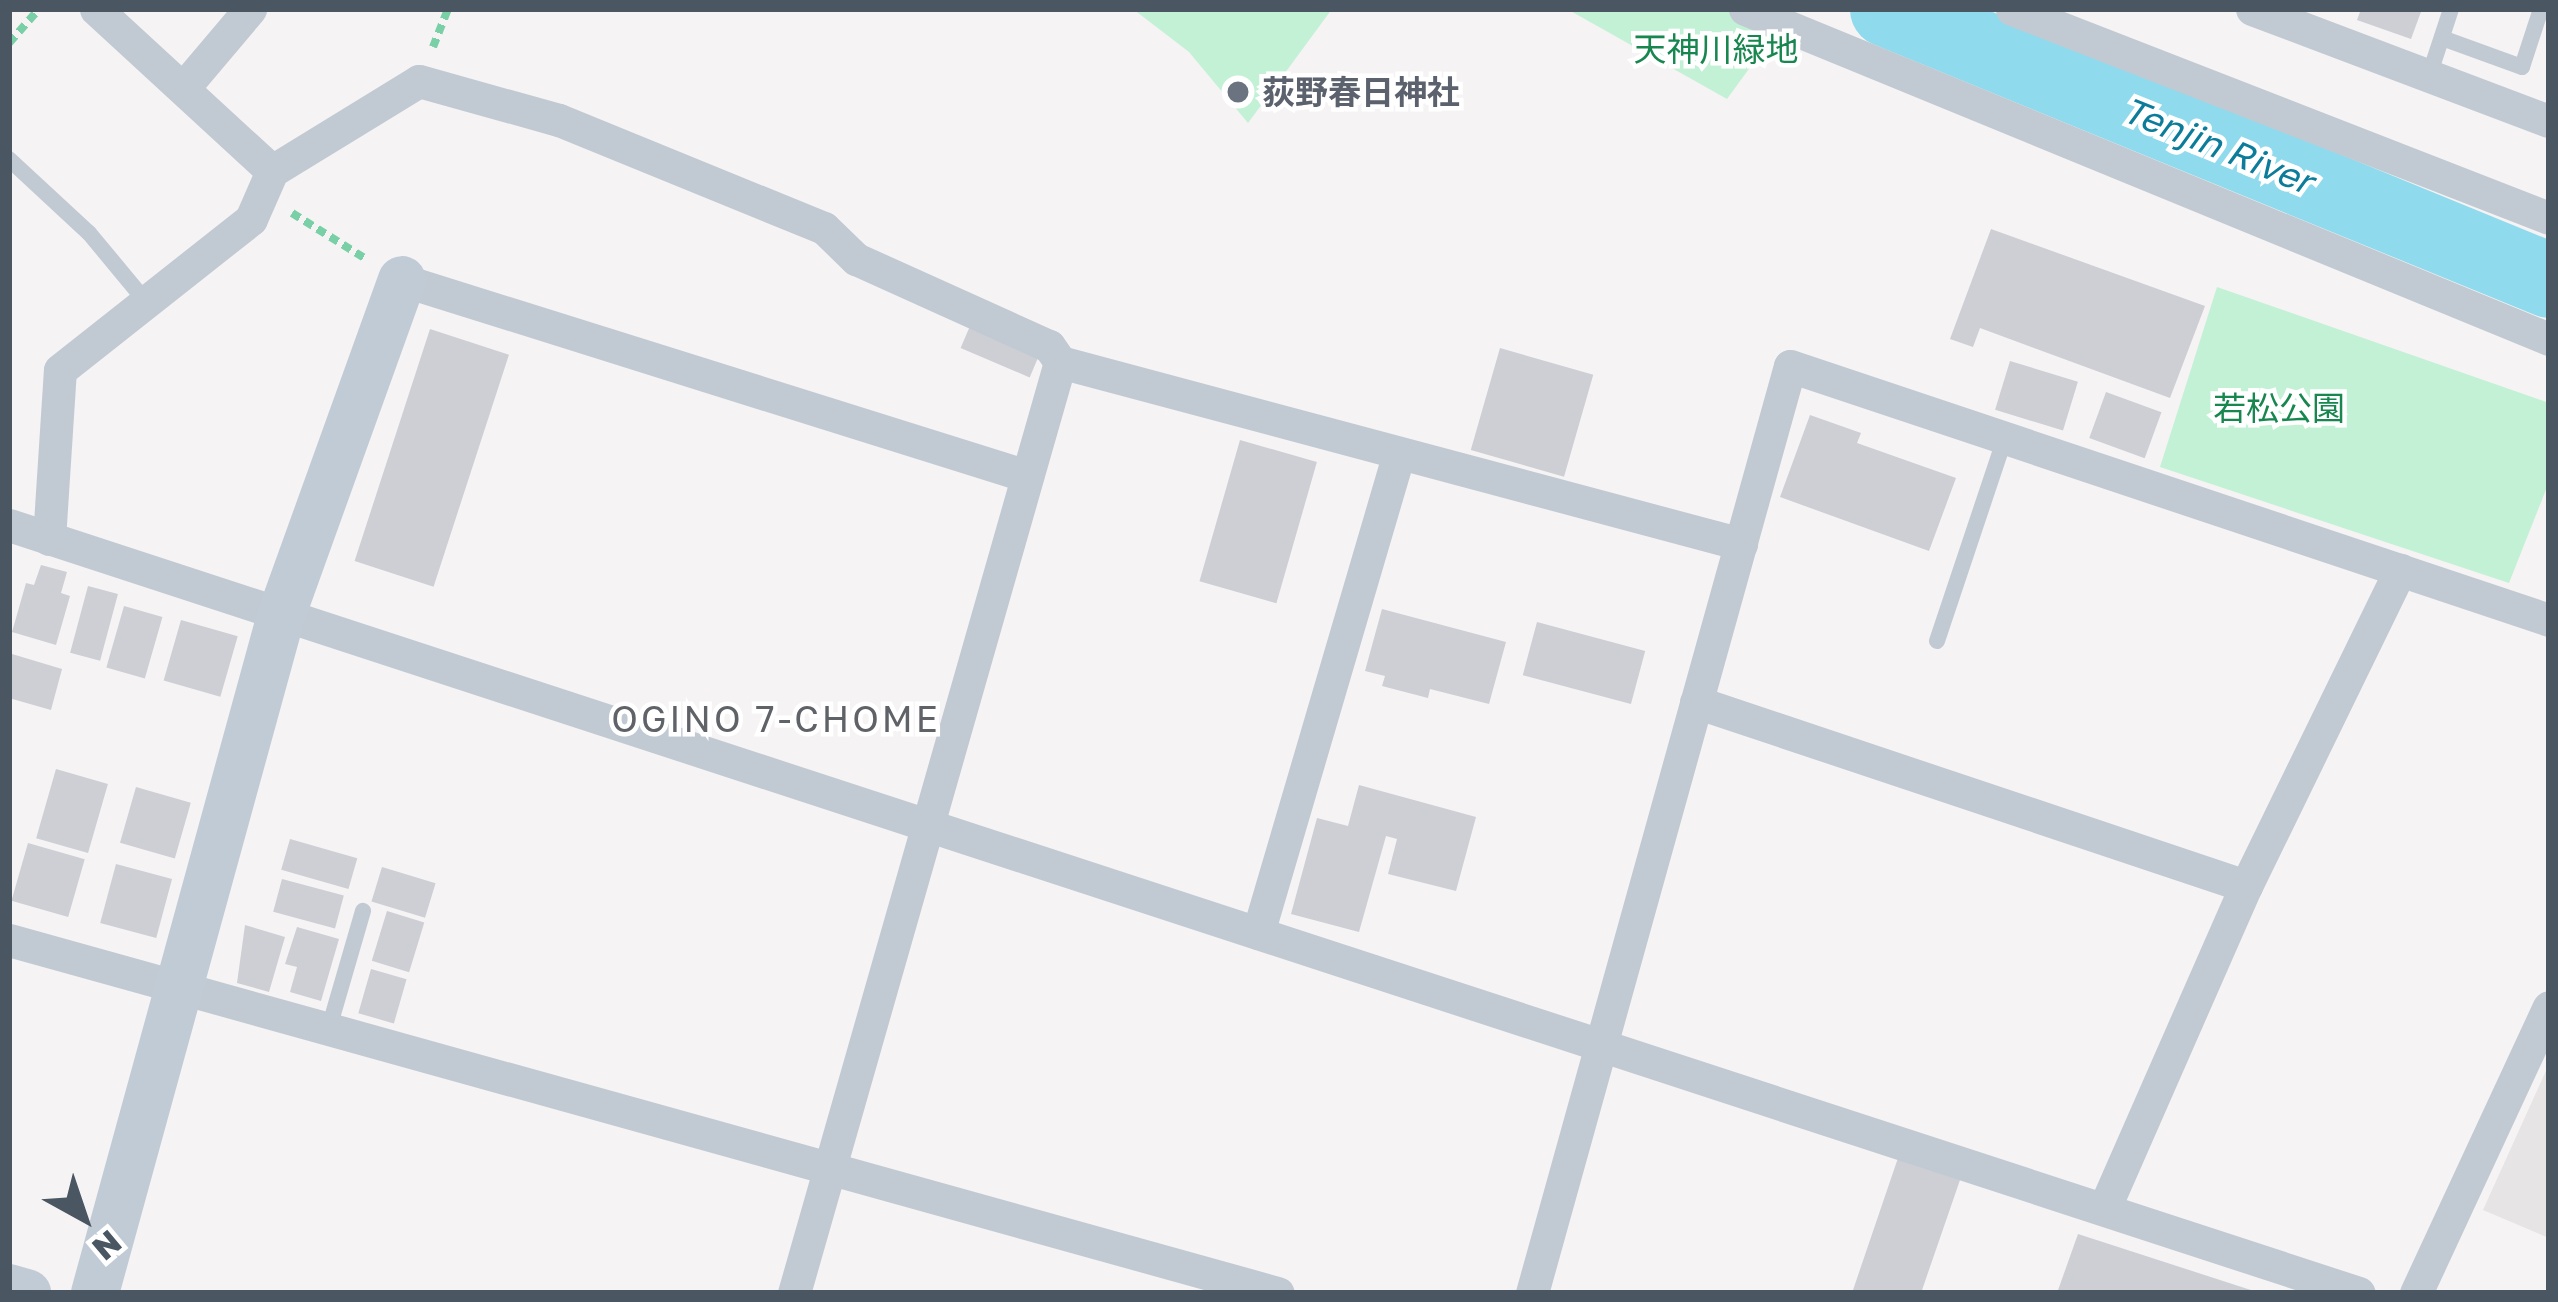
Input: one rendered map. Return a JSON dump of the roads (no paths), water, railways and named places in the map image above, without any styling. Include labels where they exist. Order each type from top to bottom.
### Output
[{"type":"street","points":[[95,9],[185,86],[269,183]]},
{"type":"street","points":[[185,86],[250,9]]},
{"type":"street","points":[[1745,9],[2549,339]]},
{"type":"street","points":[[2012,9],[2549,218]]},
{"type":"street","points":[[2252,9],[2549,121]]},
{"type":"street","points":[[49,539],[60,370],[229,240],[269,183],[419,81],[559,120],[824,228],[856,259],[1049,346],[1060,362],[1741,544]]},
{"type":"street","points":[[95,1293],[281,616],[402,280],[1028,476]]},
{"type":"street","points":[[794,1293],[924,820],[1060,362]]},
{"type":"street","points":[[1532,1293],[1790,366],[2548,617]]},
{"type":"street","points":[[1258,933],[1399,453]]},
{"type":"street","points":[[9,525],[924,820],[1258,933],[1602,1040],[2359,1293]]},
{"type":"street","points":[[2104,1209],[2246,886],[2400,570]]},
{"type":"street","points":[[1696,702],[2246,886]]},
{"type":"street","points":[[9,940],[1263,1291]]},
{"type":"street","points":[[2416,1293],[2549,1007]]},
{"type":"street","points":[[9,1288],[26,1293]]},
{"type":"lane","points":[[2429,76],[2451,9]]},
{"type":"lane","points":[[2441,38],[2522,67],[2541,9]]},
{"type":"lane","points":[[9,159],[89,233],[148,304]]},
{"type":"lane","points":[[1937,641],[2005,438]]},
{"type":"lane","points":[[329,1028],[363,911]]},
{"type":"waterway","name":"Tenjin River","points":[[1887,9],[2549,280]]},
{"type":"place","name":"荻野春日神社","points":[[1238,92]]},
{"type":"district","name":"OGINO 7-CHOME","points":[[776,719]]},
{"type":"park label","name":"天神川緑地","points":[[1716,49]]},
{"type":"park label","name":"若松公園","points":[[2279,408]]}]
